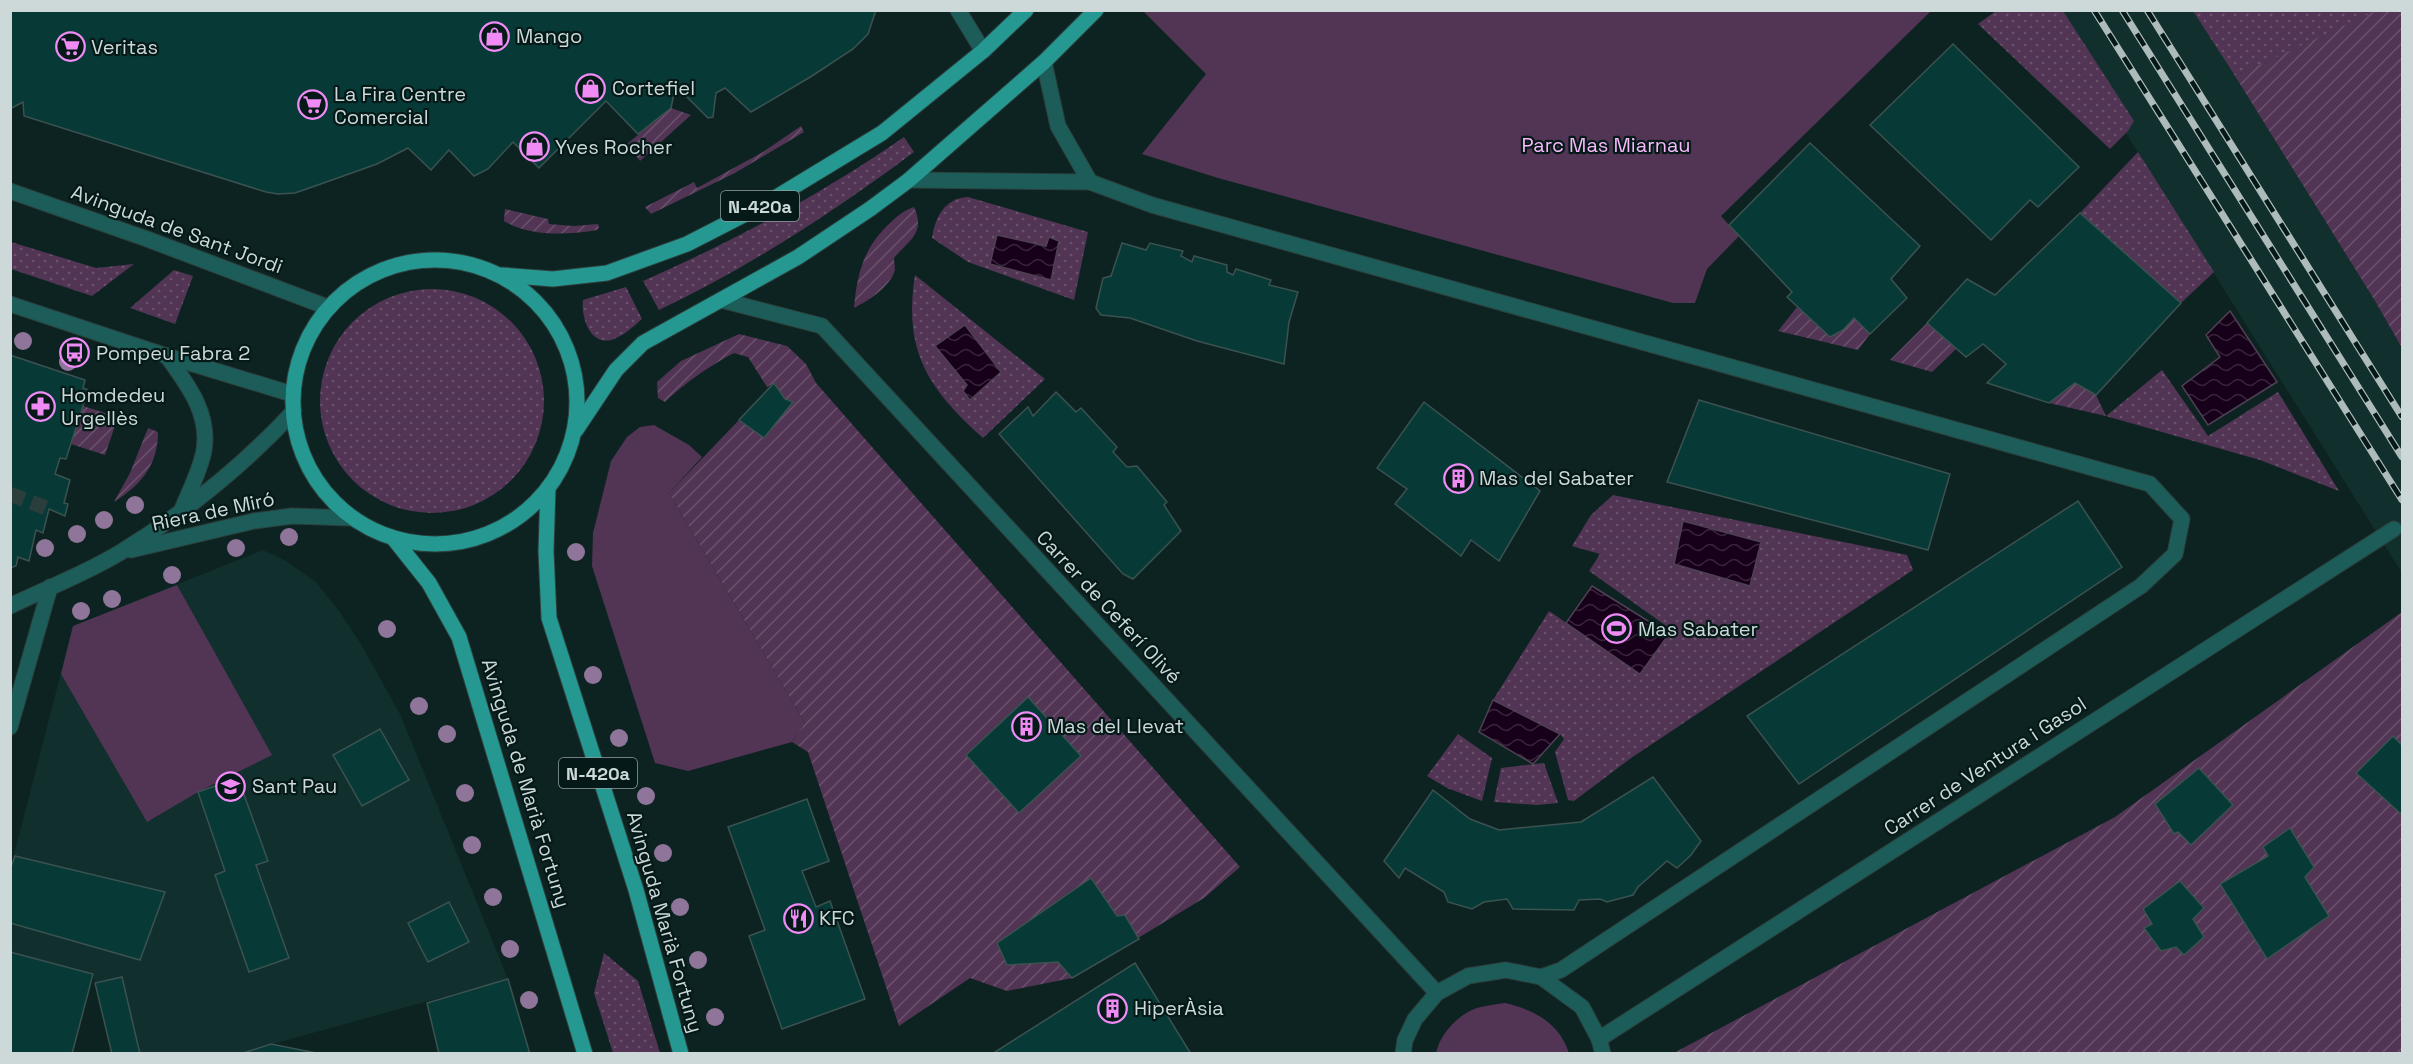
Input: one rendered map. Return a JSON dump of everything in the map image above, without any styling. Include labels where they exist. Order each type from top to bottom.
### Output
[{"type":"main road","name":"N-420a","points":[[1026,10],[983,51],[882,133],[765,204],[687,244],[607,273],[553,279],[502,275],[456,260],[409,261],[364,277],[327,307],[303,347],[292,394],[297,441],[319,484],[351,518],[394,539],[441,545],[488,536],[528,511],[559,475],[576,430],[616,370],[643,343],[798,257],[870,209],[909,180],[1044,62],[1096,10]]},
{"type":"main road","name":"N-420a","points":[[502,275],[534,299],[563,337],[577,382],[576,430]]},
{"type":"main road","name":"Avinguda Marià Fortuny","points":[[548,488],[546,551],[549,618],[636,890],[681,1053]]},
{"type":"main road","name":"Avinguda de Marià Fortuny","points":[[394,539],[429,583],[459,637],[585,1053]]},
{"type":"street","points":[[958,10],[983,51]]},
{"type":"street","points":[[1044,62],[1058,126],[1090,182]]},
{"type":"street","points":[[909,180],[1090,182],[1163,208],[2150,484],[2182,519],[2175,554],[2141,586],[1561,970],[1541,977]]},
{"type":"street","name":"Avinguda de Sant Jordi","points":[[10,191],[137,235],[327,307]]},
{"type":"street","name":"Carrer de Ceferí Olivé","points":[[721,300],[822,326],[1437,993]]},
{"type":"street","points":[[10,303],[166,356],[292,394]]},
{"type":"street","name":"Riera de Miró","points":[[166,356],[193,392],[204,423],[204,451],[181,512]]},
{"type":"street","name":"Riera de Miró","points":[[10,606],[120,553],[181,512],[231,474],[294,411]]},
{"type":"street","name":"Riera de Miró","points":[[120,553],[254,521],[292,516],[351,518]]},
{"type":"street","name":"Carrer de Ventura i Gasol","points":[[1601,1046],[2394,529]]},
{"type":"street","points":[[10,727],[50,587]]},
{"type":"street","points":[[1403,1053],[1405,1040],[1415,1019],[1437,993],[1468,976],[1506,970],[1541,977],[1582,1007],[1601,1046]]},
{"type":"shaded area","points":[[2049,11],[2193,11],[2235,76],[2402,348],[2402,573]]},
{"type":"shaded area","name":"Sant Pau","points":[[263,550],[286,561],[316,582],[361,644],[401,716],[508,979],[240,1053],[112,1053],[93,974],[11,952],[10,870],[73,626]]},
{"type":"green space","points":[[2378,10],[2402,11],[2402,348],[2235,76]]},
{"type":"green space","name":"Parc Mas Miarnau","points":[[1143,11],[1931,11],[1721,216],[1739,236],[1707,269],[1695,303],[1673,303],[1218,178],[1142,154],[1206,74]]},
{"type":"green space","points":[[1996,11],[2063,11],[2134,121],[2128,131],[2110,149],[1978,24]]},
{"type":"green space","points":[[2193,11],[2378,11],[2235,76]]},
{"type":"green space","points":[[671,108],[691,115],[640,161],[627,144]]},
{"type":"green space","points":[[801,126],[804,132],[735,173],[651,214],[645,207],[694,182],[697,188],[763,152]]},
{"type":"green space","points":[[904,137],[914,152],[853,196],[726,276],[659,310],[643,281],[711,250],[777,215],[841,178]]},
{"type":"green space","points":[[2138,152],[2214,272],[2181,303],[2080,213]]},
{"type":"green space","points":[[968,197],[1088,232],[1074,300],[968,262],[932,238],[942,210],[953,201]]},
{"type":"green space","points":[[914,207],[918,223],[917,230],[894,258],[895,271],[891,279],[877,294],[854,308],[857,283],[868,251],[881,232],[893,220]]},
{"type":"green space","points":[[505,209],[548,219],[549,224],[574,226],[598,224],[599,228],[586,232],[562,234],[526,230],[504,221]]},
{"type":"green space","points":[[11,242],[96,268],[134,264],[92,296],[11,269]]},
{"type":"green space","points":[[174,270],[193,276],[175,324],[130,308]]},
{"type":"green space","points":[[915,275],[1045,379],[983,438],[947,403],[924,367],[913,326],[912,302]]},
{"type":"green space","points":[[626,287],[642,319],[615,339],[597,338],[585,321],[583,300]]},
{"type":"green space","points":[[421,289],[443,289],[475,297],[485,302],[503,314],[519,330],[536,358],[542,379],[544,401],[542,423],[536,444],[519,472],[503,488],[475,505],[443,513],[421,513],[389,505],[379,500],[361,488],[345,472],[328,444],[320,412],[320,390],[328,358],[333,348],[345,330],[361,314],[389,297]]},
{"type":"green space","points":[[1797,307],[1830,337],[1843,330],[1854,318],[1870,334],[1858,350],[1778,331]]},
{"type":"green space","points":[[1927,323],[1956,349],[1932,372],[1890,360]]},
{"type":"green space","points":[[739,334],[787,346],[806,364],[816,383],[1240,867],[1204,898],[1072,978],[1007,991],[970,978],[899,1026],[808,752],[792,742],[805,723],[669,493],[739,420],[764,438],[793,402],[785,399],[774,383],[767,387],[748,357],[734,353],[698,375],[665,402],[658,398],[657,382],[681,361]]},
{"type":"green space","points":[[2162,370],[2208,436],[2278,392],[2339,491],[2260,460],[2106,416]]},
{"type":"green space","points":[[2075,383],[2096,395],[2106,416],[2049,403]]},
{"type":"green space","points":[[83,406],[118,417],[105,455],[71,444]]},
{"type":"green space","points":[[654,425],[689,445],[702,457],[669,493],[805,723],[792,742],[688,771],[655,763],[592,566],[593,533],[611,461],[627,437],[640,427]]},
{"type":"green space","points":[[148,428],[158,432],[151,464],[140,481],[114,502],[130,473]]},
{"type":"green space","points":[[1613,495],[1907,555],[1913,570],[1631,758],[1574,801],[1568,800],[1555,752],[1564,739],[1560,734],[1493,700],[1549,611],[1639,673],[1672,630],[1589,571],[1600,554],[1572,546],[1591,515]]},
{"type":"green space","points":[[177,585],[272,755],[198,792],[147,822],[61,674],[73,626]]},
{"type":"green space","points":[[2402,612],[2402,1053],[1672,1054],[2115,817]]},
{"type":"green space","points":[[1458,734],[1492,758],[1482,801],[1447,788],[1427,776]]},
{"type":"green space","points":[[1544,763],[1558,803],[1537,805],[1494,802],[1501,768]]},
{"type":"green space","points":[[604,953],[638,981],[660,1053],[613,1053],[594,993]]},
{"type":"green space","points":[[1505,1003],[1544,1019],[1559,1034],[1569,1053],[1436,1053],[1442,1038],[1459,1018],[1473,1009]]},
{"type":"water","points":[[997,235],[1046,246],[1049,237],[1059,241],[1051,280],[990,264]]},
{"type":"water","points":[[2230,311],[2277,382],[2208,425],[2182,386],[2220,357],[2206,335]]},
{"type":"water","points":[[965,325],[1001,372],[970,400],[963,391],[967,385],[935,346]]},
{"type":"water","points":[[1683,521],[1761,542],[1750,586],[1674,564]]},
{"type":"water","name":"Mas Sabater","points":[[1592,586],[1669,634],[1640,674],[1566,623]]},
{"type":"water","points":[[1493,700],[1560,734],[1533,764],[1479,732]]},
{"type":"building","name":"La Fira Centre Comercial","points":[[10,10],[876,10],[868,34],[853,49],[751,112],[725,88],[716,93],[713,117],[708,118],[681,91],[674,94],[671,108],[638,134],[606,101],[539,168],[513,142],[488,169],[474,176],[449,150],[431,170],[408,148],[377,164],[315,186],[295,193],[278,194],[24,116],[23,102],[10,109]]},
{"type":"building","points":[[1953,44],[2079,167],[2038,207],[2030,200],[1991,240],[1870,125]]},
{"type":"building","points":[[1810,143],[1920,246],[1891,279],[1907,298],[1870,334],[1854,318],[1843,330],[1830,337],[1787,297],[1792,292],[1729,225]]},
{"type":"building","points":[[2080,213],[2181,303],[2096,395],[2075,383],[2049,403],[1987,383],[2006,364],[1983,344],[1966,357],[1927,323],[1967,279],[1995,295]]},
{"type":"building","points":[[1122,243],[1146,250],[1150,243],[1183,251],[1181,256],[1192,262],[1194,256],[1227,265],[1227,272],[1233,275],[1236,269],[1271,280],[1269,285],[1298,292],[1289,322],[1284,364],[1197,341],[1130,318],[1101,315],[1096,308],[1103,278],[1111,276]]},
{"type":"building","points":[[10,355],[85,380],[83,388],[88,390],[66,459],[60,458],[55,474],[70,480],[64,503],[68,504],[65,516],[49,509],[43,533],[36,530],[29,561],[18,557],[16,566],[10,568]]},
{"type":"building","points":[[774,383],[785,399],[793,402],[764,438],[739,420]]},
{"type":"building","points":[[1056,392],[1076,412],[1081,408],[1117,447],[1113,452],[1127,467],[1137,466],[1167,502],[1164,505],[1181,531],[1133,579],[1123,574],[999,434],[1028,407],[1033,416]]},
{"type":"building","points":[[1699,400],[1950,474],[1928,550],[1667,482]]},
{"type":"building","name":"Mas del Sabater","points":[[1424,402],[1540,491],[1499,561],[1471,540],[1461,556],[1395,504],[1407,489],[1377,468]]},
{"type":"building","points":[[2078,501],[2122,567],[1799,784],[1747,716]]},
{"type":"building","name":"Mas del Llevat","points":[[1028,697],[1081,756],[1019,813],[966,755]]},
{"type":"building","points":[[380,729],[409,780],[362,806],[333,755]]},
{"type":"building","points":[[2393,736],[2402,745],[2402,815],[2356,773]]},
{"type":"building","points":[[2199,768],[2233,805],[2191,845],[2178,832],[2174,834],[2155,804]]},
{"type":"building","points":[[1653,777],[1701,841],[1691,855],[1677,868],[1667,861],[1638,887],[1633,895],[1607,902],[1600,899],[1579,900],[1574,910],[1513,909],[1507,899],[1484,902],[1472,909],[1448,902],[1444,892],[1405,868],[1399,878],[1384,861],[1433,790],[1470,819],[1499,830],[1581,822]]},
{"type":"building","points":[[238,778],[268,861],[256,865],[289,958],[249,972],[215,875],[225,871],[198,792]]},
{"type":"building","name":"KFC","points":[[807,799],[829,861],[802,871],[816,907],[830,901],[865,999],[782,1029],[749,936],[765,930],[728,827]]},
{"type":"building","points":[[2290,828],[2314,867],[2305,877],[2329,916],[2267,959],[2220,884],[2268,856],[2263,847]]},
{"type":"building","points":[[15,856],[165,892],[140,960],[10,923],[10,870]]},
{"type":"building","points":[[1091,878],[1117,916],[1125,915],[1139,939],[1072,978],[1058,962],[1007,965],[997,943]]},
{"type":"building","points":[[2180,881],[2204,908],[2193,919],[2204,937],[2184,955],[2176,947],[2161,951],[2144,928],[2152,924],[2143,909]]},
{"type":"building","points":[[449,902],[469,942],[428,962],[408,923]]},
{"type":"building","points":[[10,952],[93,974],[72,1054],[10,1054]]},
{"type":"building","name":"HiperÀsia","points":[[1135,963],[1191,1054],[992,1054]]},
{"type":"building","points":[[122,977],[140,1054],[112,1054],[95,983]]},
{"type":"building","points":[[508,979],[530,1054],[439,1054],[427,1003]]},
{"type":"building","points":[[271,1044],[321,1054],[240,1054]]},
{"type":"tunnel","points":[[10,494],[49,509]]},
{"type":"railway","points":[[2094,10],[2402,500]]},
{"type":"railway","points":[[2122,10],[2402,457]]},
{"type":"railway","points":[[2147,10],[2402,417]]},
{"type":"place","name":"Mango","points":[[495,36]]},
{"type":"place","name":"Veritas","points":[[70,47]]},
{"type":"place","name":"Cortefiel","points":[[591,88]]},
{"type":"place","name":"La Fira Centre Comercial","points":[[313,105]]},
{"type":"place","name":"Yves Rocher","points":[[534,147]]},
{"type":"place","name":"Pompeu Fabra 2","points":[[75,353]]},
{"type":"place","name":"Homdedeu Urgellès","points":[[40,407]]},
{"type":"place","name":"Mas del Sabater","points":[[1458,478]]},
{"type":"place","name":"Mas Sabater","points":[[1617,629]]},
{"type":"place","name":"Mas del Llevat","points":[[1026,726]]},
{"type":"place","name":"Sant Pau","points":[[231,786]]},
{"type":"place","name":"KFC","points":[[798,918]]},
{"type":"place","name":"HiperÀsia","points":[[1113,1008]]}]
